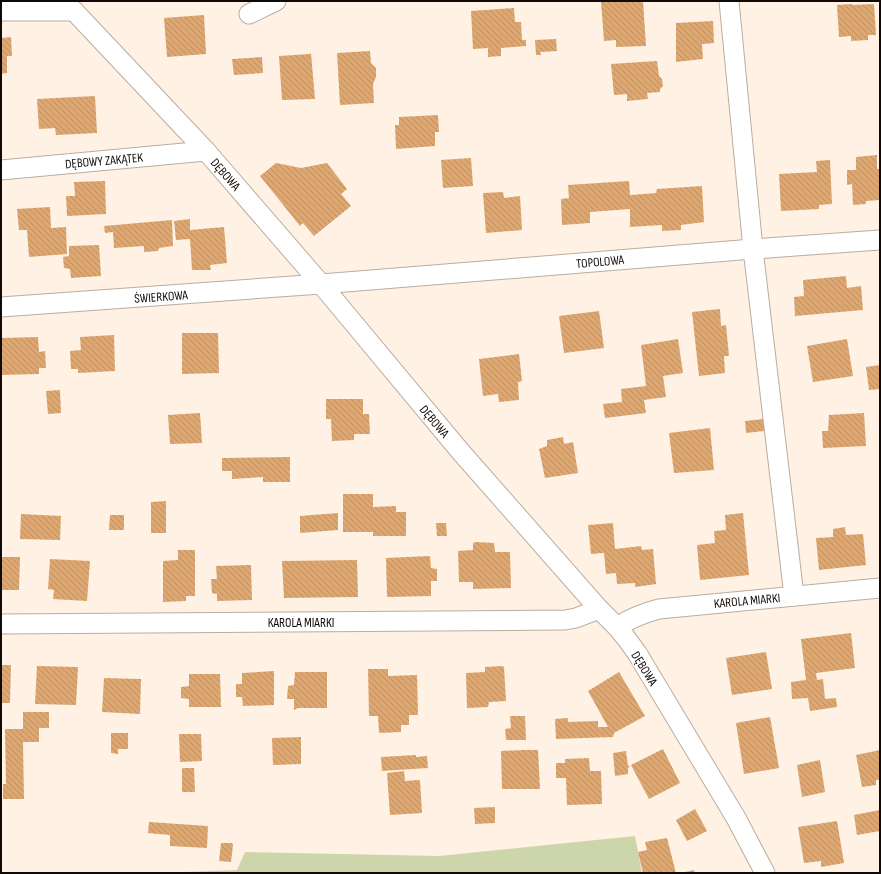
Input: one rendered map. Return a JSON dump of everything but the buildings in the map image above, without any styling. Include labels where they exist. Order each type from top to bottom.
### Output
[{"type":"street","points":[[249,14],[276,1]]},
{"type":"street","points":[[729,1],[753,249],[794,596]]},
{"type":"street","points":[[1,11],[69,6]]},
{"type":"street","name":"DĘBOWA","points":[[69,6],[206,151],[321,284],[460,451],[626,638],[637,653],[736,818],[765,873]]},
{"type":"street","name":"DĘBOWY ZAKĄTEK","points":[[1,170],[206,151]]},
{"type":"street","name":"TOPOLOWA","points":[[321,284],[880,240]]},
{"type":"street","name":"ŚWIERKOWA","points":[[1,307],[321,284]]},
{"type":"street","name":"KAROLA MIARKI","points":[[617,627],[642,614],[659,609],[880,588]]},
{"type":"street","name":"KAROLA MIARKI","points":[[1,624],[565,620],[576,618],[599,609]]},
{"type":"green space","points":[[635,836],[642,873],[157,873],[237,870],[245,852],[439,856]]}]
